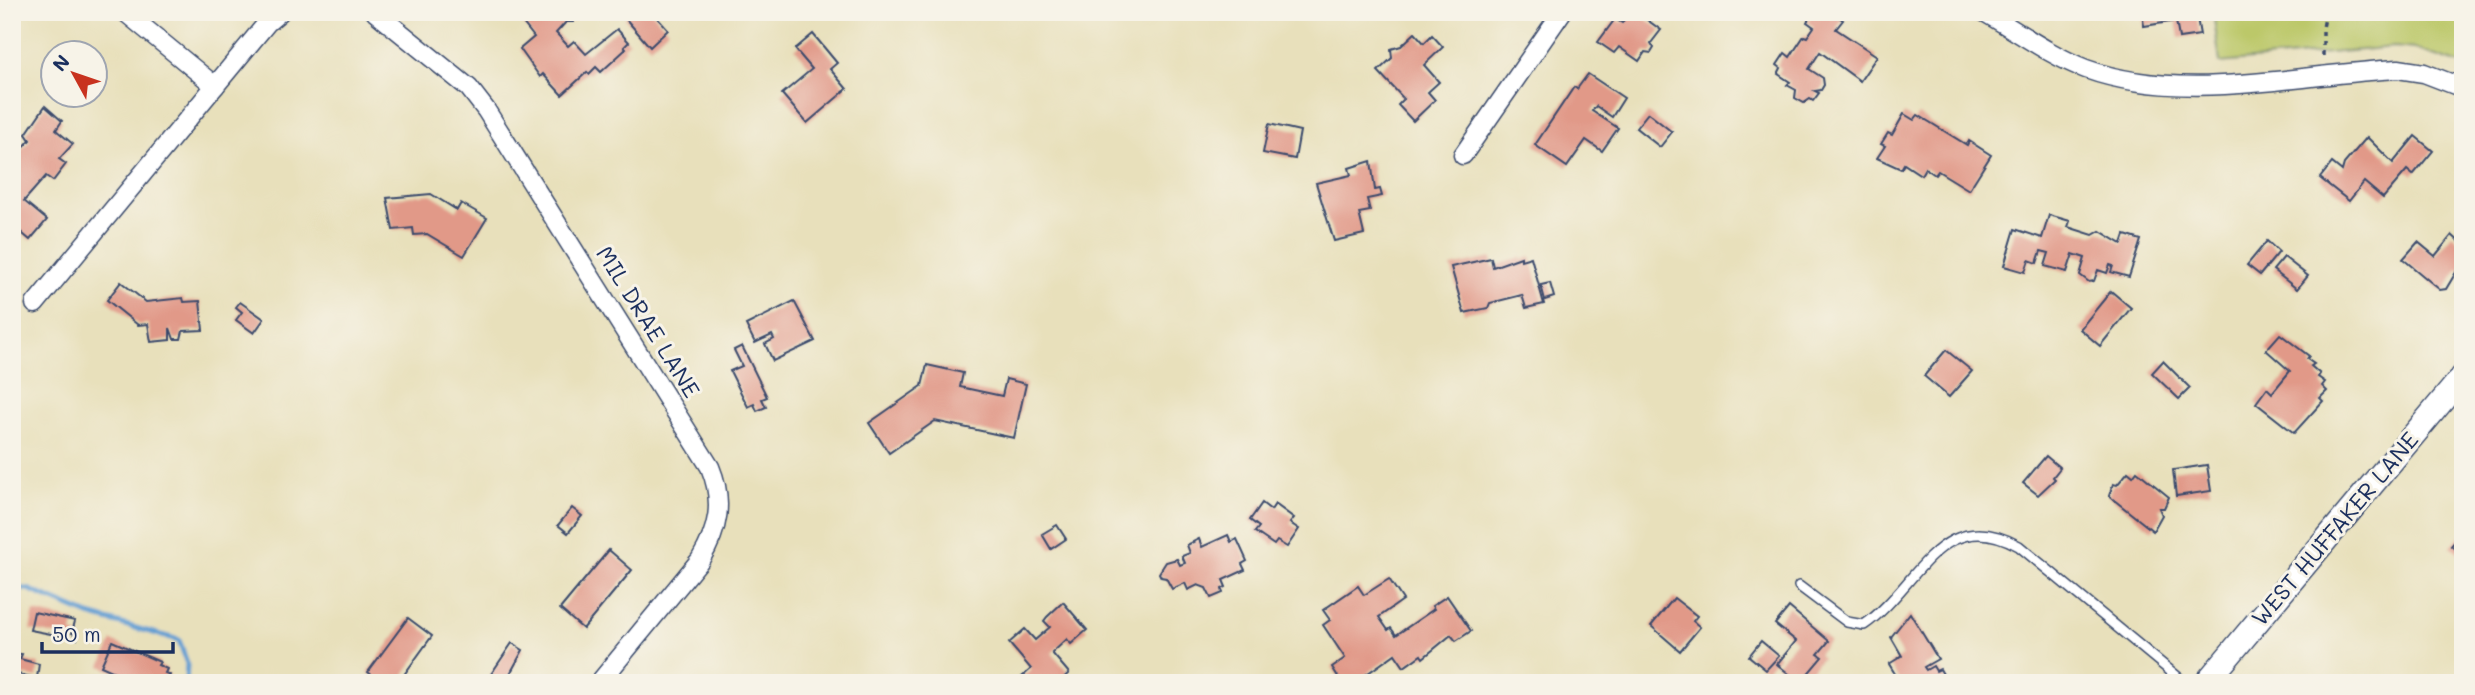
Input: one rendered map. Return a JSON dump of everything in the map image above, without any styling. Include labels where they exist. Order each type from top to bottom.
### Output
[{"type":"street","points":[[125,12],[215,86]]},
{"type":"street","points":[[35,304],[215,86],[280,12]]},
{"type":"street","name":"MIL DRAE LANE","points":[[375,12],[469,88],[486,110],[710,467],[718,486],[718,520],[713,539],[700,560],[599,683]]},
{"type":"street","points":[[1463,155],[1562,12]]},
{"type":"street","points":[[1984,12],[2084,68],[2146,84],[2210,85],[2398,69],[2424,74],[2463,88]]},
{"type":"street","name":"WEST HUFFAKER LANE","points":[[2206,683],[2463,376]]},
{"type":"lane","points":[[1799,586],[1846,622],[1864,625],[1877,616],[1938,549],[1970,532],[1998,534],[2020,546],[2185,683]]},
{"type":"path","points":[[2323,56],[2326,12]]},
{"type":"green space","points":[[2213,12],[2463,12],[2463,65],[2415,49],[2394,47],[2220,63]]},
{"type":"building","points":[[535,12],[574,12],[573,22],[566,22],[556,33],[568,46],[574,41],[586,54],[617,29],[629,42],[624,47],[626,49],[601,72],[596,67],[589,74],[587,72],[562,95],[543,74],[540,77],[520,49],[534,37],[523,23]]},
{"type":"building","points":[[632,12],[652,12],[668,30],[650,47],[625,18]]},
{"type":"building","points":[[1629,12],[1636,12],[1661,30],[1651,43],[1654,48],[1651,53],[1645,52],[1639,61],[1619,47],[1614,53],[1598,42],[1615,19],[1622,23]]},
{"type":"building","points":[[1813,12],[1832,12],[1843,20],[1836,29],[1877,56],[1860,81],[1820,52],[1809,69],[1823,78],[1824,85],[1821,90],[1815,91],[1819,93],[1813,101],[1810,99],[1804,103],[1795,98],[1796,90],[1787,85],[1790,82],[1778,74],[1781,68],[1777,65],[1785,53],[1790,57],[1804,36],[1807,37],[1814,27],[1807,22]]},
{"type":"building","points":[[2142,12],[2196,12],[2200,35],[2179,38],[2176,21],[2144,26]]},
{"type":"building","points":[[1415,33],[1424,43],[1432,35],[1443,47],[1424,65],[1439,82],[1428,92],[1435,100],[1413,121],[1398,105],[1404,99],[1378,71],[1392,58],[1391,49],[1401,46]]},
{"type":"building","points":[[813,34],[837,63],[830,69],[847,89],[807,123],[782,94],[812,69],[795,49]]},
{"type":"building","points":[[1588,74],[1624,98],[1612,117],[1596,106],[1592,111],[1618,128],[1602,151],[1586,140],[1567,167],[1535,145],[1574,87],[1577,89]]},
{"type":"building","points":[[44,108],[47,108],[62,121],[56,130],[73,144],[59,159],[66,164],[53,181],[46,176],[24,201],[47,220],[30,240],[16,228],[12,231],[12,187],[16,183],[12,180],[12,146],[15,144],[22,149],[30,140],[26,134]]},
{"type":"building","points":[[1648,113],[1672,132],[1660,147],[1636,128]]},
{"type":"building","points":[[1904,114],[1914,120],[1918,115],[1967,145],[1969,141],[1991,155],[1969,190],[1938,171],[1935,175],[1925,168],[1921,175],[1904,164],[1901,169],[1877,158],[1885,146],[1881,144],[1888,133],[1892,135]]},
{"type":"building","points":[[1269,124],[1300,131],[1295,159],[1263,153]]},
{"type":"building","points":[[2415,136],[2433,151],[2413,175],[2407,170],[2383,198],[2364,182],[2349,201],[2320,178],[2332,163],[2342,171],[2344,164],[2367,137],[2393,163]]},
{"type":"building","points":[[1371,161],[1375,190],[1380,189],[1382,196],[1367,199],[1370,211],[1359,213],[1364,234],[1334,241],[1316,183],[1351,175],[1349,168]]},
{"type":"building","points":[[431,194],[457,210],[461,203],[487,218],[464,256],[427,234],[414,235],[413,228],[393,230],[387,198]]},
{"type":"building","points":[[2049,215],[2070,221],[2068,227],[2093,235],[2100,231],[2122,244],[2125,235],[2141,240],[2129,277],[2111,272],[2113,266],[2110,265],[2107,273],[2098,270],[2094,281],[2089,282],[2080,275],[2085,258],[2073,254],[2067,272],[2045,266],[2049,253],[2041,251],[2037,263],[2029,260],[2025,272],[2004,266],[2015,229],[2042,238]]},
{"type":"building","points":[[2452,235],[2463,245],[2463,273],[2458,269],[2446,289],[2440,290],[2403,259],[2418,242],[2435,256]]},
{"type":"building","points":[[2267,241],[2279,252],[2260,275],[2247,265]]},
{"type":"building","points":[[1521,257],[1521,260],[1531,257],[1544,304],[1526,308],[1522,295],[1490,303],[1488,308],[1464,313],[1451,267],[1491,258],[1493,267]]},
{"type":"building","points":[[2284,257],[2308,276],[2297,289],[2273,270]]},
{"type":"building","points":[[121,282],[146,302],[183,298],[184,302],[200,301],[203,330],[183,331],[181,339],[174,339],[170,328],[170,340],[151,342],[148,324],[138,325],[107,300]]},
{"type":"building","points":[[1550,283],[1554,297],[1545,300],[1541,285]]},
{"type":"building","points":[[2111,291],[2131,308],[2100,346],[2080,329]]},
{"type":"building","points":[[794,301],[815,341],[773,361],[765,344],[774,339],[772,335],[755,343],[746,325]]},
{"type":"building","points":[[240,302],[264,319],[254,333],[236,320],[242,312],[236,307]]},
{"type":"building","points":[[2280,334],[2309,356],[2307,359],[2314,364],[2311,366],[2320,374],[2318,377],[2325,382],[2322,386],[2327,391],[2320,398],[2323,401],[2294,433],[2256,403],[2267,388],[2272,393],[2290,371],[2266,350]]},
{"type":"building","points":[[742,346],[767,397],[762,399],[766,407],[757,411],[754,404],[748,407],[730,371],[742,366],[734,350]]},
{"type":"building","points":[[1946,350],[1972,371],[1949,397],[1924,376]]},
{"type":"building","points":[[2163,361],[2190,388],[2179,399],[2152,373]]},
{"type":"building","points":[[927,365],[963,373],[960,387],[1002,396],[1006,379],[1026,384],[1014,438],[935,421],[889,453],[869,423],[922,386]]},
{"type":"building","points":[[2046,456],[2060,468],[2053,477],[2055,479],[2038,495],[2023,483]]},
{"type":"building","points":[[2207,465],[2211,491],[2176,496],[2173,470]]},
{"type":"building","points":[[2137,471],[2169,497],[2164,508],[2159,508],[2162,515],[2153,531],[2109,496],[2113,484],[2117,485],[2128,472],[2133,476]]},
{"type":"building","points":[[1262,503],[1271,510],[1275,504],[1294,518],[1290,523],[1299,529],[1287,547],[1277,541],[1274,545],[1255,532],[1259,527],[1250,520]]},
{"type":"building","points":[[572,508],[582,516],[568,533],[558,525]]},
{"type":"building","points":[[1057,525],[1066,539],[1051,549],[1042,534]]},
{"type":"building","points":[[2463,532],[2463,556],[2451,546]]},
{"type":"building","points":[[1228,535],[1231,542],[1237,539],[1247,561],[1242,564],[1245,570],[1223,580],[1226,587],[1222,589],[1223,593],[1211,598],[1206,588],[1198,585],[1188,590],[1185,583],[1172,589],[1166,578],[1161,577],[1159,573],[1166,562],[1177,559],[1180,565],[1185,563],[1182,556],[1190,553],[1187,545],[1199,539],[1202,547]]},
{"type":"building","points":[[609,550],[632,570],[583,629],[560,609]]},
{"type":"building","points":[[1389,579],[1403,600],[1379,617],[1388,630],[1391,628],[1396,635],[1434,609],[1432,606],[1447,596],[1471,631],[1456,641],[1451,635],[1423,658],[1421,655],[1404,667],[1395,654],[1354,683],[1342,683],[1332,667],[1345,658],[1323,625],[1330,620],[1323,610],[1358,586],[1364,595]]},
{"type":"building","points":[[1674,598],[1697,616],[1693,621],[1700,627],[1680,651],[1651,626]]},
{"type":"building","points":[[1063,602],[1087,630],[1071,644],[1067,639],[1052,653],[1069,673],[1058,683],[1015,683],[1031,669],[1009,643],[1025,629],[1035,640],[1050,627],[1044,621]]},
{"type":"building","points":[[1789,607],[1829,641],[1818,654],[1822,657],[1800,683],[1777,664],[1796,641],[1775,624]]},
{"type":"building","points":[[34,612],[75,621],[72,633],[78,635],[77,639],[30,630]]},
{"type":"building","points":[[1910,613],[1938,659],[1924,667],[1926,670],[1933,666],[1936,671],[1940,669],[1948,683],[1907,683],[1905,679],[1900,682],[1889,664],[1902,656],[1891,637]]},
{"type":"building","points":[[408,618],[432,636],[398,683],[382,683],[368,672]]},
{"type":"building","points":[[112,641],[160,662],[158,665],[167,669],[165,673],[170,675],[167,683],[139,683],[101,666]]},
{"type":"building","points":[[1761,641],[1779,656],[1766,670],[1749,656]]},
{"type":"building","points":[[512,643],[523,650],[505,683],[485,683]]},
{"type":"building","points":[[12,653],[22,654],[20,659],[39,664],[37,678],[12,673]]},
{"type":"waterway","points":[[12,589],[28,589],[89,615],[179,640],[187,663],[186,683]]}]
